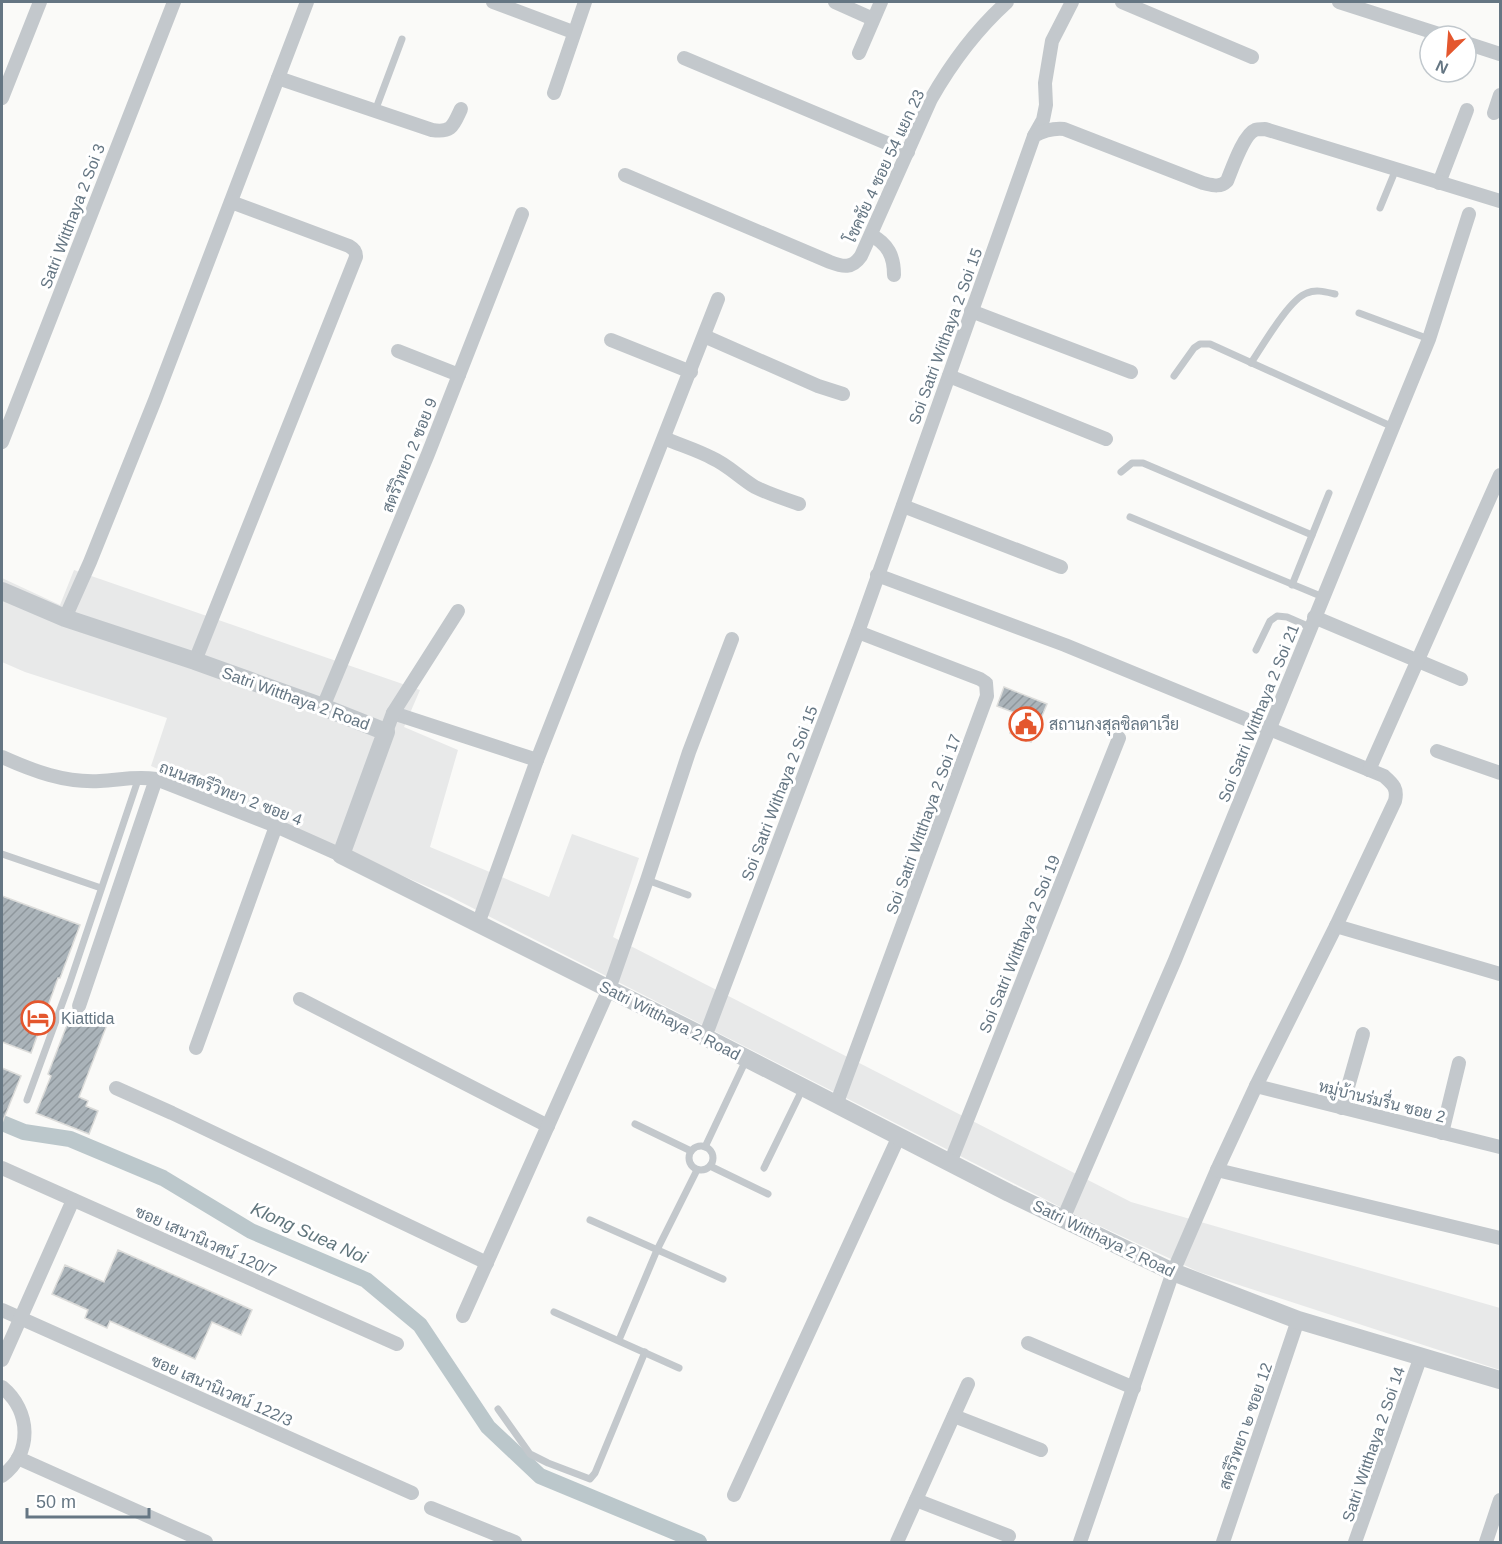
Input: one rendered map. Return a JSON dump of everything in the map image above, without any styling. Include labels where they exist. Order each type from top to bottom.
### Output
[{"type":"street","points":[[2,98],[40,2]]},
{"type":"street","name":"Satri Witthaya 2 Soi 3","points":[[2,442],[174,2]]},
{"type":"street","points":[[65,618],[155,400],[307,2]]},
{"type":"street","points":[[493,2],[573,32]]},
{"type":"street","points":[[554,93],[585,2]]},
{"type":"street","points":[[835,2],[873,19]]},
{"type":"street","points":[[859,53],[881,2]]},
{"type":"street","name":"โชคชัย 4 ซอย 54 แยก 23","points":[[625,175],[839,265],[849,266],[856,263],[871,235],[931,99],[973,36],[1007,2]]},
{"type":"street","name":"Soi Satri Withaya 2 Soi 15","points":[[705,1037],[858,632],[1034,136],[1043,120],[1046,105],[1045,83],[1052,41],[1072,2]]},
{"type":"street","points":[[1122,2],[1252,57]]},
{"type":"street","points":[[1339,2],[1418,27]]},
{"type":"street","points":[[1478,47],[1500,54]]},
{"type":"street","points":[[684,58],[908,152]]},
{"type":"street","points":[[278,78],[432,130],[449,130],[454,125],[461,109]]},
{"type":"street","points":[[1494,113],[1500,95]]},
{"type":"street","points":[[1439,183],[1467,110]]},
{"type":"street","points":[[1034,136],[1051,129],[1064,129],[1215,186],[1223,185],[1227,181],[1244,142],[1251,132],[1256,129],[1265,129],[1500,201]]},
{"type":"street","points":[[195,661],[356,257],[356,253],[349,246],[231,202]]},
{"type":"street","name":"สตรีวิทยา 2 ซอย 9","points":[[323,707],[459,375],[522,214]]},
{"type":"street","name":"Soi Satri Witthaya 2 Soi 21","points":[[1063,1219],[1175,960],[1429,339],[1469,214]]},
{"type":"street","points":[[871,235],[880,240],[887,249],[894,262],[894,275]]},
{"type":"street","points":[[478,924],[537,760],[718,299]]},
{"type":"street","points":[[971,311],[1131,372]]},
{"type":"street","points":[[704,336],[818,386],[843,394]]},
{"type":"street","points":[[611,340],[691,372]]},
{"type":"street","points":[[398,351],[459,375]]},
{"type":"street","points":[[948,376],[1106,439]]},
{"type":"street","points":[[664,438],[726,465],[755,487],[799,504]]},
{"type":"street","points":[[1369,770],[1500,475]]},
{"type":"street","points":[[903,506],[1061,567]]},
{"type":"street","points":[[878,575],[1065,645],[1384,776],[1392,782],[1397,794],[1336,926],[1256,1086],[1173,1272],[1080,1542]]},
{"type":"street","name":"Satri Witthaya 2 Road","points":[[2,591],[65,618],[195,661],[386,732],[341,855],[609,988],[1009,1193],[1173,1272],[1298,1320],[1500,1380]]},
{"type":"street","points":[[386,732],[393,713],[458,611]]},
{"type":"street","points":[[1312,622],[1418,660],[1461,679]]},
{"type":"street","name":"Soi Satri Witthaya 2 Soi 17","points":[[836,1105],[985,703],[987,690],[986,684],[980,679],[858,632]]},
{"type":"street","points":[[463,1316],[609,988],[689,752],[732,639]]},
{"type":"street","points":[[393,713],[537,760]]},
{"type":"street","name":"Soi Satri Witthaya 2 Soi 19","points":[[950,1163],[1119,738]]},
{"type":"street","points":[[1437,751],[1500,773]]},
{"type":"street","name":"ถนนสตรีวิทยา 2 ซอย 4","points":[[2,757],[41,774],[68,779],[98,781],[139,777],[156,779],[276,826],[341,855]]},
{"type":"street","points":[[80,1006],[156,779]]},
{"type":"street","points":[[196,1048],[276,826]]},
{"type":"street","points":[[1336,926],[1500,974]]},
{"type":"street","points":[[300,999],[548,1126]]},
{"type":"street","points":[[1342,1108],[1363,1034]]},
{"type":"street","points":[[1443,1133],[1459,1063]]},
{"type":"street","name":"หมู่บ้านร่มรื่น ซอย 2","points":[[1256,1086],[1500,1147]]},
{"type":"street","points":[[116,1088],[486,1263]]},
{"type":"street","points":[[734,1494],[899,1136]]},
{"type":"street","name":"ซอย เสนานิเวศน์ 120/7","points":[[2,1168],[397,1344]]},
{"type":"street","points":[[1217,1170],[1500,1238]]},
{"type":"street","points":[[2,1360],[73,1200]]},
{"type":"street","name":"ซอย เสนานิเวศน์ 122/3","points":[[2,1310],[411,1493]]},
{"type":"street","name":"สตรีวิทยา ๒ ซอย 12","points":[[1223,1542],[1298,1320]]},
{"type":"street","points":[[1028,1343],[1134,1388]]},
{"type":"street","name":"Satri Witthaya 2 Soi 14","points":[[1355,1542],[1421,1356]]},
{"type":"street","points":[[897,1542],[968,1384]]},
{"type":"street","points":[[2,1387],[13,1397],[19,1408],[24,1420],[25,1433],[18,1458],[2,1476]]},
{"type":"street","points":[[954,1416],[1041,1450]]},
{"type":"street","points":[[18,1458],[206,1542]]},
{"type":"street","points":[[916,1500],[1009,1536]]},
{"type":"street","points":[[1486,1542],[1500,1500]]},
{"type":"street","points":[[431,1508],[515,1542]]},
{"type":"lane","points":[[375,111],[402,39]]},
{"type":"lane","points":[[1380,208],[1396,169]]},
{"type":"lane","points":[[1251,363],[1278,322],[1297,299],[1316,291],[1335,294]]},
{"type":"lane","points":[[1359,313],[1429,339]]},
{"type":"lane","points":[[1174,376],[1194,348],[1200,344],[1210,344],[1392,427]]},
{"type":"lane","points":[[1121,471],[1132,463],[1143,463],[1312,535]]},
{"type":"lane","points":[[1292,585],[1329,493]]},
{"type":"lane","points":[[1130,517],[1323,597]]},
{"type":"lane","points":[[1256,650],[1270,621],[1276,616],[1312,622]]},
{"type":"lane","points":[[27,1100],[69,985],[139,777]]},
{"type":"lane","points":[[2,854],[101,888]]},
{"type":"lane","points":[[647,880],[688,895]]},
{"type":"lane","points":[[705,1147],[747,1059]]},
{"type":"lane","points":[[764,1168],[803,1088]]},
{"type":"lane","points":[[634,1124],[691,1151]]},
{"type":"lane","points":[[697,1147],[705,1147],[711,1152],[710,1166],[704,1170],[696,1170],[689,1158],[691,1151],[697,1147]]},
{"type":"lane","points":[[710,1166],[768,1194]]},
{"type":"lane","points":[[619,1340],[657,1250],[696,1170]]},
{"type":"lane","points":[[590,1220],[723,1280]]},
{"type":"lane","points":[[554,1312],[679,1368]]},
{"type":"lane","points":[[498,1409],[530,1454],[549,1464],[590,1479],[595,1473],[645,1352]]},
{"type":"shaded area","points":[[74,570],[420,690],[404,727],[458,750],[430,847],[549,897],[572,834],[639,858],[613,937],[1131,1202],[1500,1308],[1500,1370],[1199,1272],[1078,1216],[449,896],[151,766],[167,718],[25,672],[2,662],[2,578],[60,605]]},
{"type":"building","name":"สถานกงสุลซิลดาเวีย","points":[[1004,687],[1047,704],[1031,742],[1010,733],[1018,714],[997,706]]},
{"type":"building","points":[[2,896],[80,925],[31,1053],[2,1042]]},
{"type":"building","points":[[72,1012],[77,1015],[85,1013],[108,1022],[79,1097],[88,1101],[86,1106],[98,1111],[89,1134],[36,1113]]},
{"type":"building","points":[[2,1068],[21,1076],[2,1123]]},
{"type":"building","points":[[118,1250],[252,1310],[241,1335],[212,1322],[195,1359],[110,1321],[107,1328],[85,1318],[88,1310],[52,1294],[65,1265],[104,1282]]},
{"type":"waterway","name":"Klong Suea Noi","points":[[2,1123],[24,1132],[70,1139],[163,1178],[251,1231],[366,1280],[420,1325],[488,1427],[540,1476],[699,1542]]},
{"type":"place","name":"สถานกงสุลซิลดาเวีย","points":[[1026,724]]},
{"type":"place","name":"Kiattida","points":[[38,1018]]}]
